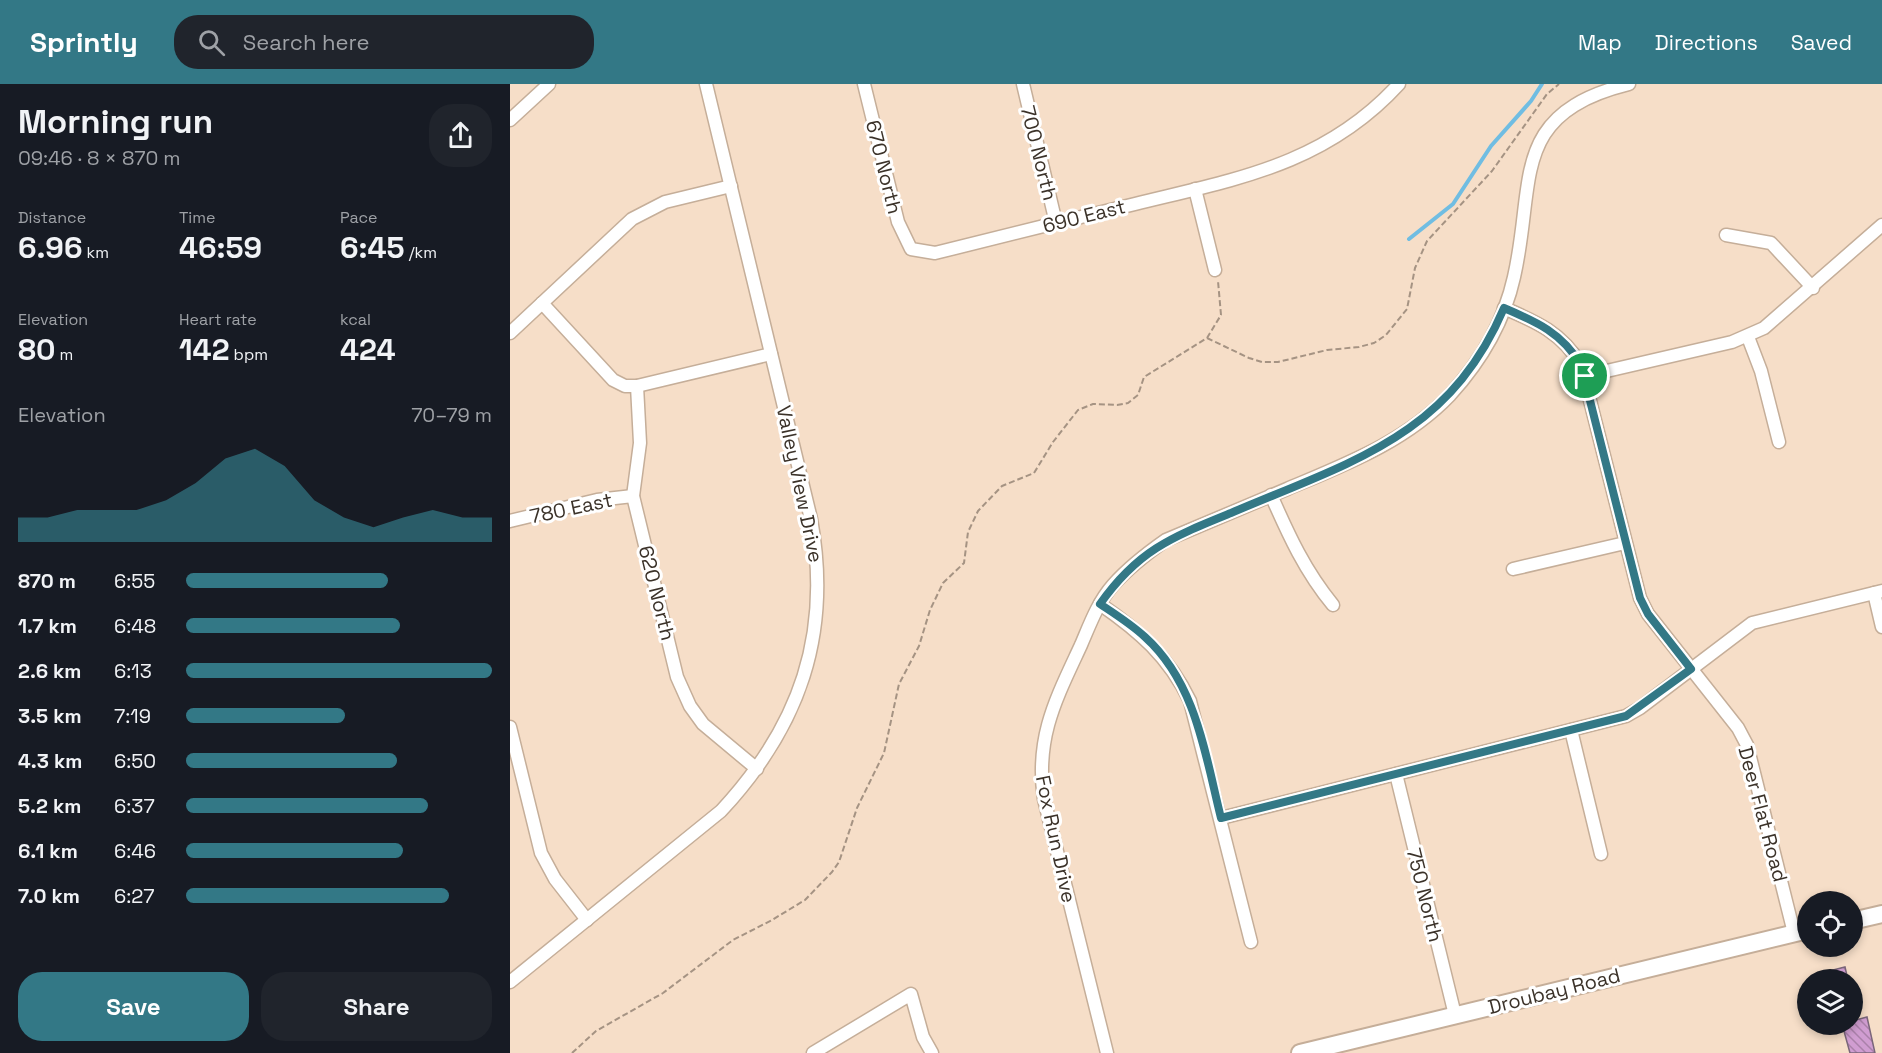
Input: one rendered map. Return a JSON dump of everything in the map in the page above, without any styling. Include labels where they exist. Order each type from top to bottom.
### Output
[{"type":"street","points":[[512,114],[549,84]]},
{"type":"street","name":"Valley View Drive","points":[[510,982],[721,811],[757,769],[784,725],[804,680],[815,634],[819,588],[811,519],[706,84]]},
{"type":"street","name":"670 North","points":[[864,84],[898,222],[911,249]]},
{"type":"street","name":"700 North","points":[[1023,84],[1056,223]]},
{"type":"street","name":"690 East","points":[[911,249],[935,253],[1257,174],[1299,158],[1338,137],[1373,111],[1399,84]]},
{"type":"street","name":"Fox Run Drive","points":[[1107,1053],[1044,799],[1041,769],[1043,739],[1051,709],[1100,604],[1137,560],[1166,540],[1372,453],[1412,428],[1464,379],[1491,340],[1504,308],[1518,259],[1527,175],[1536,148],[1552,124],[1575,104],[1602,91],[1629,84]]},
{"type":"street","points":[[510,333],[623,227],[643,212],[665,202],[731,186]]},
{"type":"street","points":[[1195,189],[1215,270]]},
{"type":"street","points":[[1585,376],[1748,337],[1779,318],[1882,225]]},
{"type":"street","points":[[1726,235],[1771,243],[1813,288]]},
{"type":"street","points":[[542,303],[614,380],[625,386],[638,386],[771,354]]},
{"type":"street","name":"Deer Flat Road","points":[[1504,308],[1538,322],[1558,335],[1574,354],[1585,376],[1640,598],[1648,614],[1738,728],[1747,745],[1797,917]]},
{"type":"street","points":[[1748,337],[1761,371],[1779,442]]},
{"type":"street","name":"620 North","points":[[638,386],[640,443],[633,496],[677,677],[685,697],[703,724],[757,769]]},
{"type":"street","points":[[1271,495],[1296,553],[1313,580],[1333,605]]},
{"type":"street","name":"780 East","points":[[510,521],[597,500],[633,496]]},
{"type":"street","points":[[1513,569],[1625,543]]},
{"type":"street","points":[[1221,818],[1626,716],[1752,623],[1878,592],[1882,627]]},
{"type":"street","points":[[1100,604],[1146,638],[1181,684],[1196,719],[1251,942]]},
{"type":"street","points":[[510,727],[541,853],[555,879],[586,920]]},
{"type":"street","points":[[1571,730],[1601,854]]},
{"type":"street","name":"750 North","points":[[1396,774],[1455,1015]]},
{"type":"street","points":[[1863,920],[1881,918]]},
{"type":"street","name":"Droubay Road","points":[[1300,1053],[1797,932]]},
{"type":"street","points":[[813,1053],[911,994],[923,1037],[932,1053]]},
{"type":"path","points":[[1207,338],[1249,358],[1262,362],[1278,362],[1327,350],[1366,345],[1386,336],[1407,309],[1414,268],[1427,241],[1492,171],[1547,94],[1559,84]]},
{"type":"path","points":[[572,1053],[596,1031],[663,993],[734,940],[805,900],[832,872],[839,862],[857,808],[884,753],[898,684],[919,646],[930,610],[943,583],[963,563],[968,532],[978,511],[1002,486],[1034,473],[1053,442],[1078,410],[1093,404],[1128,403],[1138,395],[1144,377],[1207,338],[1221,315],[1215,270]]},
{"type":"building","points":[[1867,1017],[1875,1053],[1850,1053],[1845,1035],[1863,1035],[1863,1018]]},
{"type":"waterway","points":[[1409,239],[1453,204],[1491,146],[1531,101],[1542,84]]},
{"type":"route","points":[[1504,308],[1538,322],[1558,335],[1574,354],[1585,376],[1640,598],[1648,614],[1691,669],[1626,716],[1221,818],[1190,701],[1171,667],[1159,652],[1146,638],[1100,604],[1112,586],[1137,560],[1166,540],[1372,453],[1412,428],[1431,413],[1464,379],[1491,340],[1504,308]]}]
